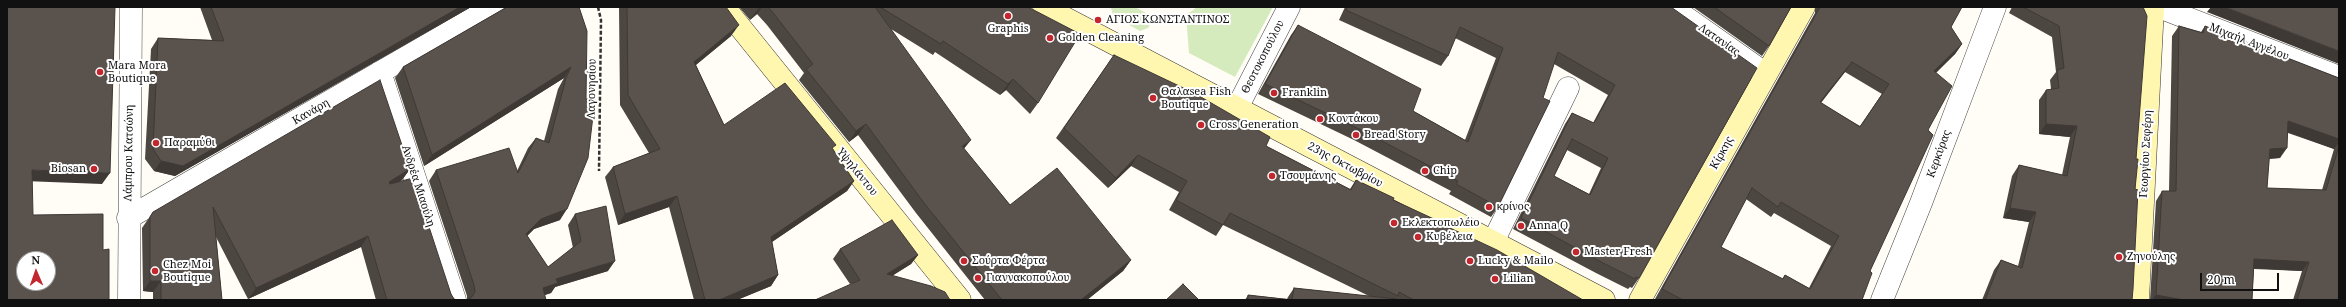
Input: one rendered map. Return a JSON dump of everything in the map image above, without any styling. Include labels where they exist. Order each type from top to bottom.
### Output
[{"type":"main road","name":"Υψηλάντου","points":[[724,7],[960,300]]},
{"type":"main road","name":"23ης Οκτωβρίου","points":[[1044,7],[1604,300]]},
{"type":"main road","name":"Κίρκης","points":[[1640,300],[1804,7]]},
{"type":"main road","name":"Γεωργίου Σεφέρη","points":[[2138,300],[2153,7]]},
{"type":"street","name":"Λάμπρου Κατσώνη","points":[[129,300],[128,218],[131,7]]},
{"type":"street","name":"Κανάρη","points":[[128,218],[493,7]]},
{"type":"street","name":"Θεοτοκοπούλου","points":[[1237,108],[1289,7]]},
{"type":"street","name":"Λατανίας","points":[[1671,7],[1766,74]]},
{"type":"street","name":"Κερκύρας","points":[[1882,300],[1921,203],[1995,7]]},
{"type":"street","name":"Μιχαήλ Αγγέλου","points":[[2159,7],[2339,77]]},
{"type":"street","name":"Ανδρέα Μιαούλη","points":[[380,72],[455,300]]},
{"type":"street","points":[[1493,242],[1568,88]]},
{"type":"path","name":"Λαγονησίου","points":[[598,7],[601,20],[599,172]]},
{"type":"green space","points":[[1111,7],[1135,7],[1148,14],[1151,23],[1148,28],[1140,31],[1113,16]]},
{"type":"green space","points":[[1197,7],[1273,7],[1235,77],[1189,53],[1186,15]]},
{"type":"building","points":[[7,7],[115,7],[110,173],[32,170],[33,215],[103,214],[103,250],[109,249],[109,300],[7,300]]},
{"type":"building","points":[[211,7],[460,7],[183,166],[161,161],[153,149],[158,38],[224,41]]},
{"type":"building","points":[[507,7],[579,7],[587,31],[586,99],[595,99],[588,158],[567,209],[541,219],[526,234],[548,267],[581,241],[575,214],[606,206],[615,261],[556,279],[558,283],[543,288],[546,300],[465,300],[471,298],[475,292],[474,285],[436,170],[509,148],[518,173],[536,138],[549,143],[566,78],[571,67],[432,155],[403,67]]},
{"type":"building","points":[[627,7],[726,7],[739,25],[694,62],[724,125],[785,83],[836,145],[832,148],[854,181],[771,237],[778,275],[719,300],[705,300],[677,196],[625,214],[613,167],[660,149],[628,95]]},
{"type":"building","points":[[768,7],[875,7],[971,140],[962,146],[1010,205],[1057,168],[1131,260],[1081,300],[1002,300],[924,203],[866,124],[856,131],[806,69],[813,64]]},
{"type":"building","points":[[880,7],[1028,7],[1080,34],[1038,103],[1013,79],[1008,84],[943,41],[941,44]]},
{"type":"building","points":[[1347,7],[1671,7],[1757,68],[1639,278],[1636,277],[1635,279],[1521,218],[1572,113],[1594,123],[1615,85],[1558,52],[1543,98],[1550,101],[1498,207],[1456,184],[1458,181],[1361,130],[1265,84],[1298,25],[1421,89],[1413,111],[1468,142],[1503,48],[1460,27],[1448,56],[1346,10]],"holes":[[[1572,139],[1608,158],[1590,195],[1554,176]]]},
{"type":"building","points":[[1714,7],[1791,7],[1769,46]]},
{"type":"building","points":[[1820,7],[1962,7],[1951,27],[1962,44],[1934,71],[1952,86],[1928,130],[1933,135],[1870,271],[1872,273],[1862,300],[1683,300],[1662,289]],"holes":[[[1852,62],[1889,84],[1860,127],[1820,102]],[[1752,188],[1778,207],[1781,202],[1839,236],[1810,289],[1785,275],[1783,279],[1721,247]]]},
{"type":"building","points":[[2023,7],[2143,7],[2147,16],[2136,159],[2138,159],[2135,189],[2138,190],[2132,300],[1985,300],[2001,260],[2022,268],[2036,212],[2010,208],[2019,165],[2067,176],[2077,126],[2046,124],[2046,90],[2059,88],[2057,70],[2064,68],[2059,26]]},
{"type":"building","points":[[2225,7],[2339,7],[2339,51]]},
{"type":"building","points":[[2179,26],[2203,33],[2205,26],[2339,78],[2339,139],[2288,121],[2287,148],[2270,149],[2267,188],[2326,190],[2339,146],[2339,300],[2297,300],[2309,262],[2254,259],[2252,300],[2184,300],[2156,295],[2162,191],[2176,191]]},
{"type":"building","points":[[1114,55],[1194,93],[1270,137],[1266,146],[1351,190],[1356,180],[1394,198],[1393,200],[1497,250],[1583,300],[1414,300],[1399,292],[1398,296],[1230,213],[1223,225],[1176,200],[1187,181],[1138,155],[1116,178],[1064,128]]},
{"type":"building","points":[[380,80],[410,169],[389,182],[390,184],[413,178],[451,294],[454,299],[457,300],[387,300],[368,236],[256,288],[213,207],[222,300],[161,300],[161,281],[150,281],[150,217],[153,212]]},
{"type":"building","points":[[892,220],[918,255],[887,274],[931,286],[945,292],[950,300],[815,300],[860,280],[840,249]]},
{"type":"building","points":[[1183,284],[1199,300],[1166,300]]},
{"type":"building","points":[[1294,288],[1397,299],[1397,300],[1292,300]]},
{"type":"building","points":[[1248,295],[1292,300],[1248,300]]},
{"type":"place","name":"Graphis","points":[[1008,16]]},
{"type":"place","name":"ΑΓΙΟΣ ΚΩΝΣΤΑΝΤΙΝΟΣ","points":[[1098,20]]},
{"type":"place","name":"Golden Cleaning","points":[[1050,38]]},
{"type":"place","name":"Mara Mora Boutique","points":[[100,72]]},
{"type":"place","name":"Franklin","points":[[1274,93]]},
{"type":"place","name":"Θαλαsea Fish Boutique","points":[[1153,98]]},
{"type":"place","name":"Κοντάκου","points":[[1320,119]]},
{"type":"place","name":"Cross Generation","points":[[1201,125]]},
{"type":"place","name":"Bread Story","points":[[1356,135]]},
{"type":"place","name":"Παραμύθι","points":[[156,143]]},
{"type":"place","name":"Biosan","points":[[94,169]]},
{"type":"place","name":"Chip","points":[[1425,171]]},
{"type":"place","name":"Τσουμάνης","points":[[1272,176]]},
{"type":"place","name":"κρίνος","points":[[1489,207]]},
{"type":"place","name":"Εκλεκτοπωλέιο","points":[[1394,223]]},
{"type":"place","name":"Anna Q","points":[[1521,226]]},
{"type":"place","name":"Κυβέλεια","points":[[1418,237]]},
{"type":"place","name":"Master Fresh","points":[[1576,252]]},
{"type":"place","name":"Ζηνούλης","points":[[2119,257]]},
{"type":"place","name":"Σούρτα Φέρτα","points":[[964,261]]},
{"type":"place","name":"Lucky & Mailo","points":[[1470,261]]},
{"type":"place","name":"Chez Moi Boutique","points":[[155,271]]},
{"type":"place","name":"Γιαννακοπούλου","points":[[978,278]]},
{"type":"place","name":"Lilian","points":[[1495,279]]}]
